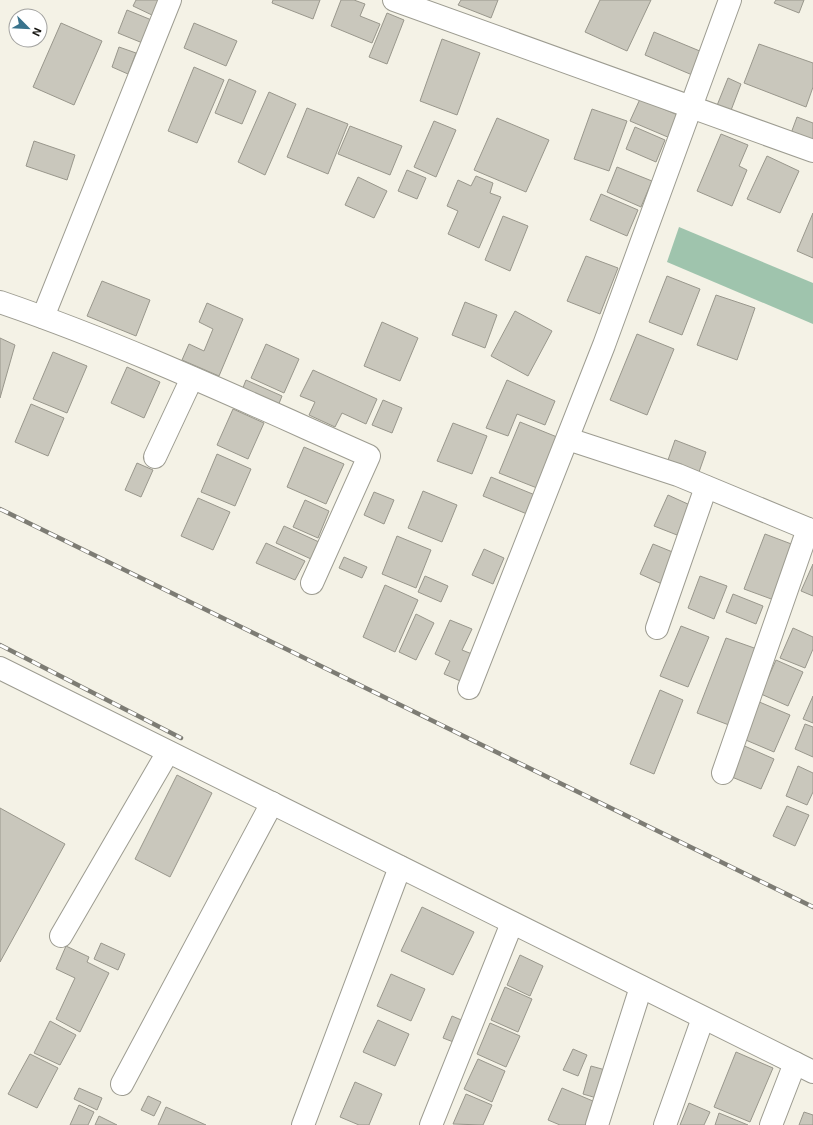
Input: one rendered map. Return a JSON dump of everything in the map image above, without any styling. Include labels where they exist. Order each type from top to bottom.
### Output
[{"type":"street","points":[[44,317],[170,0]]},
{"type":"street","points":[[394,0],[438,8],[691,108],[813,151]]},
{"type":"street","points":[[469,688],[568,439],[691,108],[723,2]]},
{"type":"street","points":[[0,302],[44,317],[192,378],[369,456],[312,583]]},
{"type":"street","points":[[155,457],[192,378]]},
{"type":"street","points":[[568,439],[678,475],[810,530],[723,773]]},
{"type":"street","points":[[657,628],[706,487]]},
{"type":"street","points":[[0,668],[804,1068],[771,1125]]},
{"type":"street","points":[[61,936],[168,752]]},
{"type":"street","points":[[122,1084],[272,803]]},
{"type":"street","points":[[303,1125],[400,867]]},
{"type":"street","points":[[431,1125],[512,923]]},
{"type":"street","points":[[597,1125],[641,987]]},
{"type":"street","points":[[666,1125],[703,1018]]},
{"type":"green space","points":[[679,227],[813,283],[813,324],[667,262]]},
{"type":"building","points":[[136,0],[162,0],[154,16],[133,6]]},
{"type":"building","points":[[273,0],[320,0],[313,19],[272,3]]},
{"type":"building","points":[[341,0],[354,0],[365,4],[360,16],[380,24],[372,43],[331,26]]},
{"type":"building","points":[[461,0],[498,0],[491,18],[458,5]]},
{"type":"building","points":[[600,0],[651,0],[627,51],[585,32]]},
{"type":"building","points":[[776,0],[804,0],[799,13],[774,3]]},
{"type":"building","points":[[127,10],[154,21],[145,44],[118,33]]},
{"type":"building","points":[[387,13],[404,20],[387,64],[369,57]]},
{"type":"building","points":[[61,23],[102,41],[74,105],[33,87]]},
{"type":"building","points":[[194,23],[237,41],[226,66],[184,48]]},
{"type":"building","points":[[654,32],[707,54],[697,77],[645,55]]},
{"type":"building","points":[[442,39],[480,53],[457,115],[420,101]]},
{"type":"building","points":[[759,44],[813,63],[813,87],[806,107],[744,83]]},
{"type":"building","points":[[119,47],[136,53],[128,74],[112,67]]},
{"type":"building","points":[[194,67],[224,80],[197,143],[168,131]]},
{"type":"building","points":[[728,78],[741,84],[730,113],[716,108]]},
{"type":"building","points":[[229,79],[256,91],[242,124],[215,113]]},
{"type":"building","points":[[269,92],[296,104],[265,175],[238,162]]},
{"type":"building","points":[[640,99],[680,116],[670,138],[630,121]]},
{"type":"building","points":[[307,108],[348,124],[328,174],[287,157]]},
{"type":"building","points":[[592,109],[627,121],[609,171],[574,159]]},
{"type":"building","points":[[797,117],[813,123],[813,138],[811,144],[790,136]]},
{"type":"building","points":[[497,118],[549,140],[526,192],[474,170]]},
{"type":"building","points":[[434,121],[456,130],[436,177],[414,167]]},
{"type":"building","points":[[350,126],[402,146],[390,175],[338,154]]},
{"type":"building","points":[[635,127],[665,140],[656,162],[626,149]]},
{"type":"building","points":[[721,134],[748,145],[739,166],[747,170],[732,206],[697,191]]},
{"type":"building","points":[[34,141],[75,155],[67,180],[26,166]]},
{"type":"building","points":[[767,156],[799,171],[780,213],[747,199]]},
{"type":"building","points":[[617,167],[652,181],[641,207],[607,192]]},
{"type":"building","points":[[407,170],[426,178],[417,199],[398,191]]},
{"type":"building","points":[[476,176],[493,183],[490,193],[501,197],[479,248],[448,234],[458,211],[447,206],[458,180],[471,186]]},
{"type":"building","points":[[358,177],[387,191],[374,218],[345,205]]},
{"type":"building","points":[[601,194],[638,210],[627,236],[590,220]]},
{"type":"building","points":[[813,213],[813,258],[797,251]]},
{"type":"building","points":[[503,216],[528,226],[510,271],[485,260]]},
{"type":"building","points":[[586,256],[618,268],[600,314],[567,301]]},
{"type":"building","points":[[667,276],[700,289],[682,335],[649,322]]},
{"type":"building","points":[[102,281],[150,300],[136,336],[87,316]]},
{"type":"building","points":[[716,295],[755,308],[737,360],[697,345]]},
{"type":"building","points":[[465,302],[497,315],[485,348],[452,335]]},
{"type":"building","points":[[207,303],[243,319],[219,376],[182,360],[189,344],[204,351],[213,329],[199,322]]},
{"type":"building","points":[[515,311],[552,331],[528,376],[491,356]]},
{"type":"building","points":[[382,322],[418,338],[400,381],[364,366]]},
{"type":"building","points":[[637,334],[674,349],[647,415],[610,400]]},
{"type":"building","points":[[0,338],[15,345],[0,398]]},
{"type":"building","points":[[266,344],[299,359],[284,393],[251,378]]},
{"type":"building","points":[[53,352],[87,366],[67,413],[33,399]]},
{"type":"building","points":[[127,367],[160,382],[144,418],[111,403]]},
{"type":"building","points":[[313,370],[377,399],[366,424],[342,413],[335,427],[309,415],[315,402],[300,396]]},
{"type":"building","points":[[246,380],[282,396],[278,406],[242,390]]},
{"type":"building","points":[[507,380],[555,401],[545,425],[517,414],[508,436],[486,428]]},
{"type":"building","points":[[383,400],[402,408],[392,433],[372,425]]},
{"type":"building","points":[[31,404],[64,418],[48,456],[15,442]]},
{"type":"building","points":[[233,409],[264,423],[248,459],[217,445]]},
{"type":"building","points":[[520,422],[557,437],[537,488],[499,473]]},
{"type":"building","points":[[453,423],[487,436],[472,474],[437,461]]},
{"type":"building","points":[[675,440],[706,452],[699,472],[668,460]]},
{"type":"building","points":[[304,447],[344,464],[326,504],[287,487]]},
{"type":"building","points":[[217,454],[251,469],[235,506],[201,492]]},
{"type":"building","points":[[137,463],[153,470],[141,497],[125,490]]},
{"type":"building","points":[[491,477],[535,495],[527,514],[483,496]]},
{"type":"building","points":[[423,491],[457,505],[442,542],[408,528]]},
{"type":"building","points":[[374,492],[394,500],[384,524],[364,515]]},
{"type":"building","points":[[668,495],[690,505],[677,535],[654,526]]},
{"type":"building","points":[[198,498],[230,512],[213,550],[181,536]]},
{"type":"building","points":[[305,500],[329,511],[318,538],[293,527]]},
{"type":"building","points":[[284,526],[319,542],[311,559],[276,543]]},
{"type":"building","points":[[765,534],[794,545],[774,600],[744,589]]},
{"type":"building","points":[[397,536],[431,550],[416,588],[382,574]]},
{"type":"building","points":[[266,543],[305,561],[295,580],[256,563]]},
{"type":"building","points":[[653,544],[675,553],[662,584],[640,574]]},
{"type":"building","points":[[484,549],[504,558],[493,584],[472,575]]},
{"type":"building","points":[[344,557],[367,567],[362,578],[339,568]]},
{"type":"building","points":[[813,564],[813,596],[801,591]]},
{"type":"building","points":[[425,576],[448,586],[441,602],[418,592]]},
{"type":"building","points":[[700,576],[727,586],[714,619],[688,608]]},
{"type":"building","points":[[385,585],[418,600],[395,652],[363,637]]},
{"type":"building","points":[[733,594],[763,606],[756,624],[726,612]]},
{"type":"building","points":[[416,614],[434,623],[416,660],[399,652]]},
{"type":"building","points":[[450,620],[472,629],[462,650],[477,656],[465,683],[444,674],[450,661],[435,654]]},
{"type":"building","points":[[681,626],[709,637],[688,687],[660,676]]},
{"type":"building","points":[[793,628],[813,637],[813,649],[805,668],[780,658]]},
{"type":"building","points":[[726,638],[757,649],[729,725],[697,713]]},
{"type":"building","points":[[776,660],[803,672],[788,706],[761,694]]},
{"type":"building","points":[[660,690],[683,700],[654,774],[630,764]]},
{"type":"building","points":[[813,696],[813,723],[803,719]]},
{"type":"building","points":[[757,701],[790,715],[774,752],[741,738]]},
{"type":"building","points":[[805,724],[813,727],[813,757],[795,749]]},
{"type":"building","points":[[740,744],[774,759],[761,789],[727,775]]},
{"type":"building","points":[[798,766],[813,773],[813,792],[807,805],[786,796]]},
{"type":"building","points":[[177,775],[212,793],[170,877],[135,859]]},
{"type":"building","points":[[787,806],[809,815],[795,846],[773,836]]},
{"type":"building","points":[[0,808],[65,844],[0,962]]},
{"type":"building","points":[[422,907],[474,932],[453,975],[401,951]]},
{"type":"building","points":[[101,943],[125,954],[118,970],[94,959]]},
{"type":"building","points":[[66,946],[89,957],[87,962],[109,973],[80,1032],[56,1019],[75,978],[56,969]]},
{"type":"building","points":[[520,955],[543,966],[530,996],[507,985]]},
{"type":"building","points":[[391,974],[425,989],[411,1021],[377,1006]]},
{"type":"building","points":[[505,987],[532,999],[518,1032],[491,1020]]},
{"type":"building","points":[[452,1016],[466,1022],[456,1043],[443,1038]]},
{"type":"building","points":[[378,1020],[409,1034],[395,1066],[363,1052]]},
{"type":"building","points":[[50,1021],[76,1035],[60,1065],[34,1053]]},
{"type":"building","points":[[490,1023],[520,1036],[506,1067],[477,1054]]},
{"type":"building","points":[[573,1049],[587,1055],[578,1076],[563,1070]]},
{"type":"building","points":[[736,1052],[773,1068],[750,1122],[714,1107]]},
{"type":"building","points":[[30,1054],[58,1068],[37,1108],[8,1094]]},
{"type":"building","points":[[478,1059],[505,1071],[492,1102],[464,1089]]},
{"type":"building","points":[[591,1066],[609,1071],[600,1099],[583,1094]]},
{"type":"building","points":[[355,1082],[382,1094],[369,1125],[359,1125],[340,1117]]},
{"type":"building","points":[[79,1088],[102,1098],[97,1110],[74,1099]]},
{"type":"building","points":[[562,1088],[600,1104],[592,1125],[560,1125],[548,1120]]},
{"type":"building","points":[[466,1094],[492,1105],[483,1125],[453,1124]]},
{"type":"building","points":[[148,1096],[161,1102],[154,1116],[141,1110]]},
{"type":"building","points":[[689,1103],[710,1112],[704,1125],[680,1125]]},
{"type":"building","points":[[79,1105],[94,1112],[88,1125],[70,1125]]},
{"type":"building","points":[[166,1107],[206,1125],[158,1125]]},
{"type":"building","points":[[804,1112],[813,1115],[813,1125],[799,1125]]},
{"type":"building","points":[[719,1113],[748,1125],[715,1125]]},
{"type":"building","points":[[99,1116],[117,1125],[95,1125]]},
{"type":"railway","points":[[0,509],[813,907]]},
{"type":"railway","points":[[0,645],[181,738]]}]
